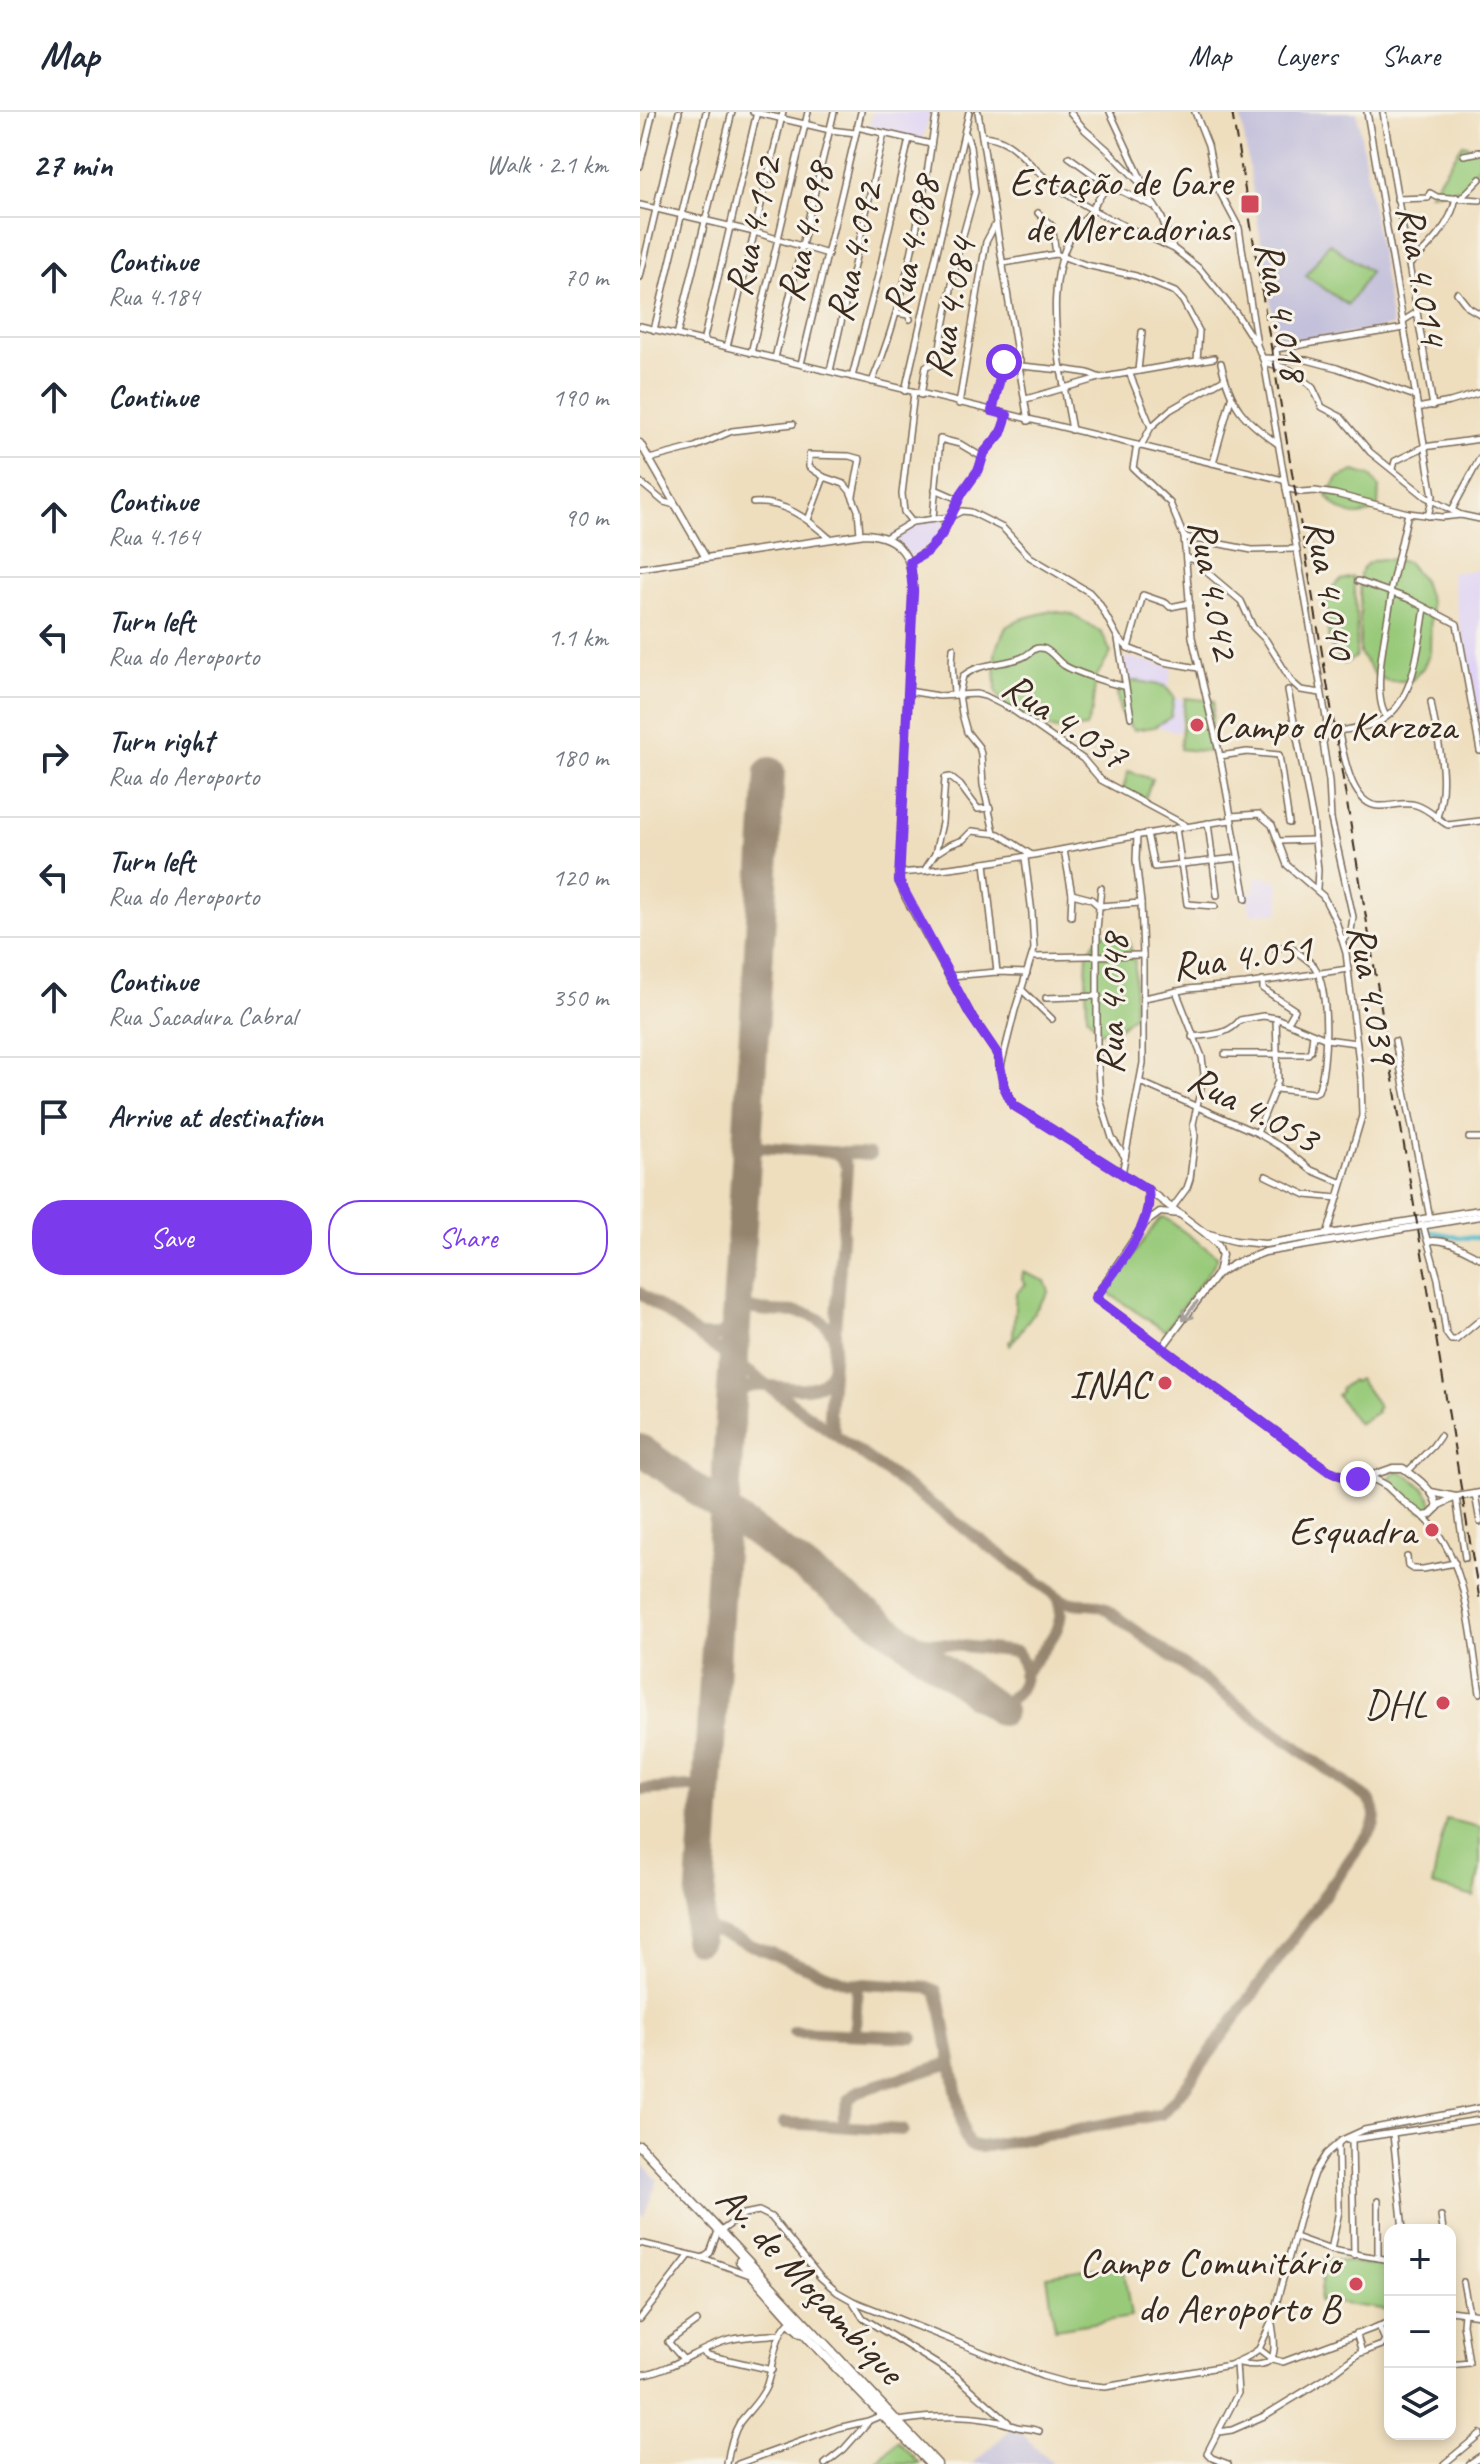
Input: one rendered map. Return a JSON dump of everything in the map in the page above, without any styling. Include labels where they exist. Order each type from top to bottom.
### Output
[{"type":"highway","name":"Av. de Moçambique","points":[[640,2148],[937,2464]]},
{"type":"highway","name":"Av. de Moçambique","points":[[719,2233],[821,2352],[930,2464]]},
{"type":"main road","points":[[640,443],[706,558],[860,534],[885,538],[904,553],[910,562],[913,591],[898,873],[906,898],[970,1014],[998,1055],[1004,1087],[1013,1105],[1182,1214],[1218,1245],[1222,1255],[1218,1273]]},
{"type":"main road","points":[[1145,1223],[1148,1190]]},
{"type":"main road","points":[[1182,1214],[1160,1212],[1145,1223],[1095,1298],[1327,1470],[1345,1477],[1379,1481],[1423,1516],[1456,1497]]},
{"type":"main road","points":[[1205,1233],[1253,1244],[1480,1213]]},
{"type":"main road","points":[[1161,1349],[1218,1273],[1236,1263],[1265,1252],[1480,1213]]},
{"type":"main road","points":[[1345,1477],[1373,1476],[1398,1468],[1408,1471],[1431,1492],[1436,1500],[1436,1509]]},
{"type":"main road","points":[[1387,1486],[1389,1471]]},
{"type":"main road","points":[[1431,1492],[1456,1497],[1475,1494]]},
{"type":"main road","points":[[1470,2464],[1480,2457]]},
{"type":"street","points":[[640,166],[653,112]]},
{"type":"street","points":[[640,277],[679,112]]},
{"type":"street","points":[[654,330],[706,112]]},
{"type":"street","points":[[677,335],[732,112]]},
{"type":"street","points":[[703,342],[756,112],[782,115],[830,130],[884,133],[931,144]]},
{"type":"street","name":"Rua 4.102","points":[[751,353],[808,112]]},
{"type":"street","points":[[775,358],[834,112]]},
{"type":"street","name":"Rua 4.098","points":[[801,364],[861,112]]},
{"type":"street","points":[[872,382],[897,313],[914,240],[937,112]]},
{"type":"street","name":"Rua 4.088","points":[[905,391],[969,112]]},
{"type":"street","points":[[978,112],[1028,421]]},
{"type":"street","points":[[1070,112],[1146,190]]},
{"type":"street","points":[[1110,112],[1161,216],[1173,248]]},
{"type":"street","name":"Rua 4.018","points":[[1195,112],[1208,145],[1216,185],[1239,228],[1283,480]]},
{"type":"street","name":"Rua 4.014","points":[[1367,112],[1433,500]]},
{"type":"street","points":[[1383,112],[1433,406]]},
{"type":"street","points":[[727,347],[782,115]]},
{"type":"street","points":[[830,371],[884,133]]},
{"type":"street","points":[[921,395],[926,367],[937,363],[958,253],[975,192],[966,133]]},
{"type":"street","points":[[982,136],[1010,144],[1045,178],[1092,210],[1173,248],[1200,269],[1257,345]]},
{"type":"street","name":"Rua 4.092","points":[[852,377],[909,139]]},
{"type":"street","points":[[1464,155],[1480,152]]},
{"type":"street","points":[[1069,157],[1108,185],[1156,207]]},
{"type":"street","points":[[1409,265],[1444,226],[1459,198],[1480,179]]},
{"type":"street","points":[[1072,430],[1061,370],[1055,306],[1060,265],[1076,226],[1092,210],[1108,185]]},
{"type":"street","points":[[1397,199],[1428,198],[1430,193],[1437,197],[1480,200]]},
{"type":"street","points":[[640,205],[778,238],[828,254]]},
{"type":"street","points":[[1038,213],[1052,226],[1056,254]]},
{"type":"street","name":"Rua 4.084","points":[[959,404],[986,242],[996,224]]},
{"type":"street","points":[[1004,263],[1056,254],[1102,270],[1136,276],[1179,295],[1199,331],[1197,361]]},
{"type":"street","points":[[1457,293],[1468,307],[1480,314]]},
{"type":"street","points":[[1278,367],[1276,349],[1404,324],[1417,312]]},
{"type":"street","points":[[897,313],[908,315],[910,319]]},
{"type":"street","points":[[640,326],[1283,480]]},
{"type":"street","points":[[1138,371],[1142,332]]},
{"type":"street","points":[[1026,399],[1099,378],[1214,358]]},
{"type":"street","points":[[992,411],[1007,359],[1081,371],[1099,378]]},
{"type":"street","points":[[1263,360],[1298,359],[1327,365],[1415,396]]},
{"type":"street","points":[[1263,360],[1291,370],[1308,383],[1322,407],[1341,417],[1370,452],[1409,484],[1461,515],[1480,519]]},
{"type":"street","points":[[1221,363],[1224,379],[1238,410],[1279,444]]},
{"type":"street","points":[[1129,372],[1151,427]]},
{"type":"street","points":[[1139,446],[1151,427],[1170,410],[1224,379]]},
{"type":"street","points":[[912,522],[904,512],[902,494],[914,393]]},
{"type":"street","points":[[1417,408],[1480,393]]},
{"type":"street","points":[[1213,463],[1231,397]]},
{"type":"street","points":[[910,562],[935,544],[982,457],[1001,433],[1007,415]]},
{"type":"street","points":[[645,456],[682,451],[741,429],[793,424]]},
{"type":"street","points":[[933,518],[941,438],[960,444],[982,457]]},
{"type":"street","points":[[1393,469],[1395,461],[1424,447],[1480,439]]},
{"type":"street","name":"Rua 4.042","points":[[1139,446],[1133,468],[1170,503],[1184,537],[1192,637],[1220,756],[1246,899]]},
{"type":"street","points":[[853,496],[860,459],[809,455],[809,467],[824,477],[844,484],[853,496],[860,534]]},
{"type":"street","points":[[1452,510],[1480,458]]},
{"type":"street","points":[[808,520],[824,477]]},
{"type":"street","name":"Rua 4.040","points":[[1283,480],[1328,732],[1323,743],[1331,819],[1353,917],[1351,931],[1343,940]]},
{"type":"street","points":[[640,482],[664,502],[675,505]]},
{"type":"street","points":[[1285,487],[1302,492],[1335,494],[1408,513],[1450,517],[1461,515]]},
{"type":"street","points":[[935,489],[958,499]]},
{"type":"street","points":[[1428,516],[1433,500]]},
{"type":"street","points":[[753,503],[782,505],[808,520],[829,538]]},
{"type":"street","points":[[885,538],[912,522],[951,516],[962,511],[971,512],[1003,528],[1025,553],[1089,592],[1099,603],[1118,638],[1128,648],[1164,662],[1198,668]]},
{"type":"street","points":[[1386,716],[1380,700],[1381,664],[1391,592],[1408,513]]},
{"type":"street","points":[[1184,537],[1252,550],[1296,549]]},
{"type":"street","points":[[640,568],[706,558]]},
{"type":"street","points":[[1186,558],[1201,561],[1209,574],[1241,601],[1253,627],[1266,640],[1298,688],[1321,693]]},
{"type":"street","points":[[1358,581],[1391,592],[1456,623],[1480,751]]},
{"type":"street","points":[[1128,648],[1143,595],[1170,607],[1190,603]]},
{"type":"street","points":[[1328,732],[1383,720],[1400,702],[1409,686],[1425,607]]},
{"type":"street","points":[[1118,638],[1131,717]]},
{"type":"street","points":[[953,648],[956,694],[967,732],[979,747],[983,785],[994,832]]},
{"type":"street","points":[[956,694],[963,676],[974,668],[1026,656],[1035,648],[1046,649],[1070,669],[1125,686]]},
{"type":"street","points":[[1288,690],[1315,840],[1317,888]]},
{"type":"street","name":"Rua 4.037","points":[[908,691],[931,695],[981,694],[1011,709],[1083,759],[1101,780],[1186,826]]},
{"type":"street","points":[[1431,702],[1443,771],[1437,817]]},
{"type":"street","points":[[1328,732],[1339,735],[1348,774],[1369,804],[1415,805],[1448,825],[1480,821]]},
{"type":"street","points":[[1220,756],[1247,752],[1279,755],[1289,823]]},
{"type":"street","points":[[924,871],[935,854],[942,823],[945,778],[950,777],[960,785],[978,809],[990,808]]},
{"type":"street","name":"Rua 4.039","points":[[898,873],[1025,858],[1147,833],[1261,815],[1272,825],[1287,865],[1317,888],[1336,921],[1349,968],[1362,1087],[1362,1116],[1327,1235]]},
{"type":"street","points":[[1208,823],[1217,895]]},
{"type":"street","points":[[1176,828],[1187,904],[1215,906]]},
{"type":"street","points":[[935,854],[963,840],[970,831],[994,832],[1033,856]]},
{"type":"street","points":[[1147,833],[1153,867],[1238,858]]},
{"type":"street","name":"Rua 4.048","points":[[1122,1174],[1143,1063],[1143,955],[1137,835]]},
{"type":"street","points":[[1280,841],[1315,840]]},
{"type":"street","points":[[1064,850],[1072,892],[1071,916]]},
{"type":"street","points":[[1001,1067],[1015,1010],[1033,957],[1032,913],[1025,858]]},
{"type":"street","points":[[985,863],[997,972]]},
{"type":"street","points":[[1101,888],[1097,929],[1100,1099],[1112,1138],[1126,1158]]},
{"type":"street","points":[[1072,892],[1091,899],[1099,906],[1141,903]]},
{"type":"street","points":[[1275,948],[1292,948],[1311,963],[1321,982],[1326,1039],[1318,1091],[1276,1089]]},
{"type":"street","points":[[1033,957],[1143,955]]},
{"type":"street","name":"Rua 4.051","points":[[1144,998],[1349,968]]},
{"type":"street","points":[[951,976],[1027,973]]},
{"type":"street","points":[[1263,981],[1263,989],[1295,1010],[1288,1022]]},
{"type":"street","points":[[1022,990],[1052,1019]]},
{"type":"street","points":[[1173,1207],[1190,1179],[1195,1136],[1193,1124],[1204,1066],[1176,991]]},
{"type":"street","points":[[1046,998],[1098,996]]},
{"type":"street","points":[[1192,1037],[1222,1034],[1241,1019],[1263,1016],[1288,1022],[1326,1039],[1356,1043]]},
{"type":"street","points":[[1257,1133],[1276,1089],[1276,1018]]},
{"type":"street","points":[[1225,1054],[1310,1053],[1313,1034]]},
{"type":"street","points":[[1395,1041],[1430,1218]]},
{"type":"street","name":"Rua 4.053","points":[[1140,1081],[1257,1133],[1311,1170],[1342,1183]]},
{"type":"street","points":[[1469,1138],[1480,1138]]},
{"type":"street","points":[[1266,1176],[1306,1195],[1338,1198]]},
{"type":"street","points":[[1423,1225],[1438,1279],[1442,1318],[1449,1338],[1456,1340],[1480,1320]]},
{"type":"street","points":[[1428,1241],[1450,1243],[1480,1258]]},
{"type":"street","points":[[1408,1471],[1440,1436]]},
{"type":"street","points":[[1475,1494],[1480,1522]]},
{"type":"street","points":[[1456,1497],[1465,1558]]},
{"type":"street","points":[[1436,1509],[1438,1533]]},
{"type":"street","points":[[1423,1516],[1438,1533],[1462,1582],[1480,1693]]},
{"type":"street","points":[[1407,1557],[1408,1566],[1413,1569],[1455,1563]]},
{"type":"street","points":[[1237,2363],[1259,2349],[1271,2323],[1314,2173],[1326,2154],[1340,2142],[1364,2130],[1480,2108]]},
{"type":"street","points":[[1340,2142],[1480,2120]]},
{"type":"street","points":[[1393,2134],[1402,2224]]},
{"type":"street","points":[[1352,2139],[1354,2255]]},
{"type":"street","points":[[1331,2250],[1339,2211],[1340,2142]]},
{"type":"street","points":[[1378,2201],[1378,2258]]},
{"type":"street","points":[[703,2258],[710,2253],[719,2233],[744,2214],[752,2211],[766,2214],[820,2277],[853,2301],[1042,2376],[1067,2383],[1105,2387],[1237,2363],[1267,2363],[1275,2352],[1271,2323]]},
{"type":"street","points":[[1441,2216],[1442,2224]]},
{"type":"street","points":[[1295,2237],[1331,2250],[1384,2259]]},
{"type":"street","points":[[640,2243],[703,2258],[754,2276]]},
{"type":"street","points":[[640,2319],[689,2256]]},
{"type":"street","points":[[1456,2364],[1469,2363],[1463,2324],[1466,2313],[1463,2282]]},
{"type":"street","points":[[853,2301],[863,2318],[956,2376],[1014,2427],[1039,2431]]},
{"type":"street","points":[[1456,2312],[1480,2315]]},
{"type":"street","points":[[684,2360],[668,2342],[697,2321]]},
{"type":"street","points":[[727,2464],[738,2427],[764,2391],[779,2334],[786,2323],[841,2373]]},
{"type":"street","points":[[1259,2349],[1279,2362],[1384,2324]]},
{"type":"street","points":[[1228,2464],[1207,2454],[1214,2435],[1264,2416],[1362,2352],[1384,2343],[1379,2326]]},
{"type":"street","points":[[1356,2333],[1362,2352]]},
{"type":"street","points":[[640,2375],[651,2374],[728,2340],[779,2334]]},
{"type":"street","points":[[703,2352],[772,2370]]},
{"type":"street","points":[[1219,2432],[1238,2393],[1237,2363]]},
{"type":"street","points":[[738,2464],[883,2414]]},
{"type":"street","points":[[897,2421],[934,2416],[1008,2422]]},
{"type":"street","points":[[907,2432],[913,2419]]},
{"type":"street","points":[[825,2464],[844,2449],[868,2421]]},
{"type":"street","points":[[1444,2464],[1480,2434]]},
{"type":"shaded area","points":[[873,112],[930,112],[922,142],[868,131]]},
{"type":"shaded area","points":[[1240,112],[1357,112],[1392,326],[1285,345],[1277,340]]},
{"type":"shaded area","points":[[945,517],[940,535],[933,544],[912,557],[889,537],[912,522]]},
{"type":"shaded area","points":[[1480,569],[1480,739],[1451,573]]},
{"type":"shaded area","points":[[1124,657],[1172,667],[1167,696],[1183,700],[1179,733],[1134,719]]},
{"type":"shaded area","points":[[1256,876],[1278,880],[1280,912],[1251,914],[1246,892],[1254,893]]},
{"type":"shaded area","points":[[640,2161],[658,2180],[644,2215],[640,2214]]},
{"type":"shaded area","points":[[1014,2426],[1053,2464],[973,2464]]},
{"type":"green space","points":[[1463,144],[1480,149],[1480,164],[1464,188],[1430,193]]},
{"type":"green space","points":[[1329,243],[1370,272],[1348,305],[1306,276]]},
{"type":"green space","points":[[1354,471],[1371,476],[1379,487],[1378,506],[1365,514],[1344,512],[1327,496],[1338,478]]},
{"type":"green space","points":[[1386,559],[1407,562],[1423,581],[1431,605],[1430,653],[1423,668],[1411,681],[1388,681],[1375,675],[1360,654],[1360,574],[1370,562]]},
{"type":"green space","points":[[1353,577],[1356,657],[1344,664],[1329,641],[1325,593],[1341,580]]},
{"type":"green space","points":[[1051,611],[1071,614],[1102,633],[1111,653],[1096,677],[1092,711],[1086,727],[1056,730],[1025,719],[1007,710],[996,692],[995,652],[1006,627],[1020,619]]},
{"type":"green space","points":[[1124,682],[1165,686],[1174,697],[1171,717],[1154,727],[1134,730],[1121,713],[1117,691]]},
{"type":"green space","name":"Campo do Karzoza","points":[[1185,698],[1214,701],[1209,752],[1180,749]]},
{"type":"green space","points":[[1128,771],[1152,779],[1145,799],[1123,790]]},
{"type":"green space","points":[[1101,933],[1128,939],[1135,963],[1134,1015],[1120,1027],[1101,1032],[1087,1016],[1086,977],[1087,954]]},
{"type":"green space","points":[[1164,1217],[1217,1256],[1165,1331],[1108,1290],[1160,1218]]},
{"type":"green space","points":[[1023,1272],[1045,1281],[1049,1291],[1010,1346],[1016,1293],[1026,1284],[1022,1280]]},
{"type":"green space","points":[[1359,1379],[1379,1407],[1377,1412],[1358,1424],[1337,1395],[1352,1380]]},
{"type":"green space","points":[[1396,1471],[1425,1490],[1434,1508],[1431,1512],[1422,1512],[1393,1489],[1389,1478]]},
{"type":"green space","points":[[1446,1819],[1480,1827],[1480,1868],[1474,1897],[1432,1885]]},
{"type":"green space","name":"Campo Comunitário do Aeroporto B","points":[[1324,2259],[1384,2266],[1384,2309],[1319,2301]]},
{"type":"green space","points":[[1123,2264],[1131,2317],[1055,2329],[1047,2276]]},
{"type":"green space","points":[[898,2441],[920,2464],[876,2464]]},
{"type":"waterway","points":[[1425,1232],[1480,1238]]},
{"type":"taxiway","points":[[746,1166],[752,1152],[763,1147],[754,1142],[749,1130]]},
{"type":"taxiway","points":[[763,1147],[870,1155]]},
{"type":"taxiway","points":[[834,1152],[842,1158],[847,1168],[829,1413],[835,1434]]},
{"type":"taxiway","points":[[739,1280],[740,1297],[747,1307],[806,1314],[826,1325],[834,1337]]},
{"type":"taxiway","points":[[640,1293],[1063,1600],[1103,1607],[1368,1799],[1375,1815],[1370,1832],[1165,2111],[981,2147],[969,2144],[964,2134],[937,1991],[847,1983],[698,1924]]},
{"type":"taxiway","points":[[700,1336],[718,1336],[744,1318]]},
{"type":"taxiway","points":[[726,1358],[733,1382]]},
{"type":"taxiway","points":[[731,1407],[738,1393],[750,1387],[811,1387],[823,1382],[832,1369]]},
{"type":"taxiway","points":[[1023,1675],[1057,1628],[1060,1607],[1056,1596]]},
{"type":"taxiway","points":[[897,1636],[916,1641],[1017,1652],[1024,1668],[1022,1683],[1015,1695],[1003,1703],[989,1706],[975,1704],[964,1695],[956,1678]]},
{"type":"taxiway","points":[[640,1790],[707,1786]]},
{"type":"taxiway","points":[[855,2034],[857,1985]]},
{"type":"taxiway","points":[[794,2032],[913,2037]]},
{"type":"taxiway","points":[[841,2126],[849,2099],[858,2091],[951,2063]]},
{"type":"taxiway","points":[[784,2123],[903,2130]]},
{"type":"runway","points":[[698,1939],[770,772]]},
{"type":"runway","points":[[640,1449],[1001,1711]]},
{"type":"railway","points":[[1232,112],[1480,1602]]},
{"type":"place","name":"Estação de Gare de Mercadorias","points":[[1250,204]]},
{"type":"place","name":"Campo do Karzoza","points":[[1197,725]]},
{"type":"place","name":"INAC","points":[[1165,1383]]},
{"type":"place","name":"Esquadra","points":[[1432,1530]]},
{"type":"place","name":"DHL","points":[[1443,1703]]},
{"type":"place","name":"Campo Comunitário do Aeroporto B","points":[[1356,2284]]},
{"type":"route","points":[[1004,362],[992,411],[1007,415],[1001,433],[984,453],[976,473],[935,544],[910,562],[913,591],[899,881],[970,1014],[998,1055],[1006,1095],[1013,1105],[1148,1190],[1145,1223],[1095,1298],[1327,1470],[1358,1479]]}]
